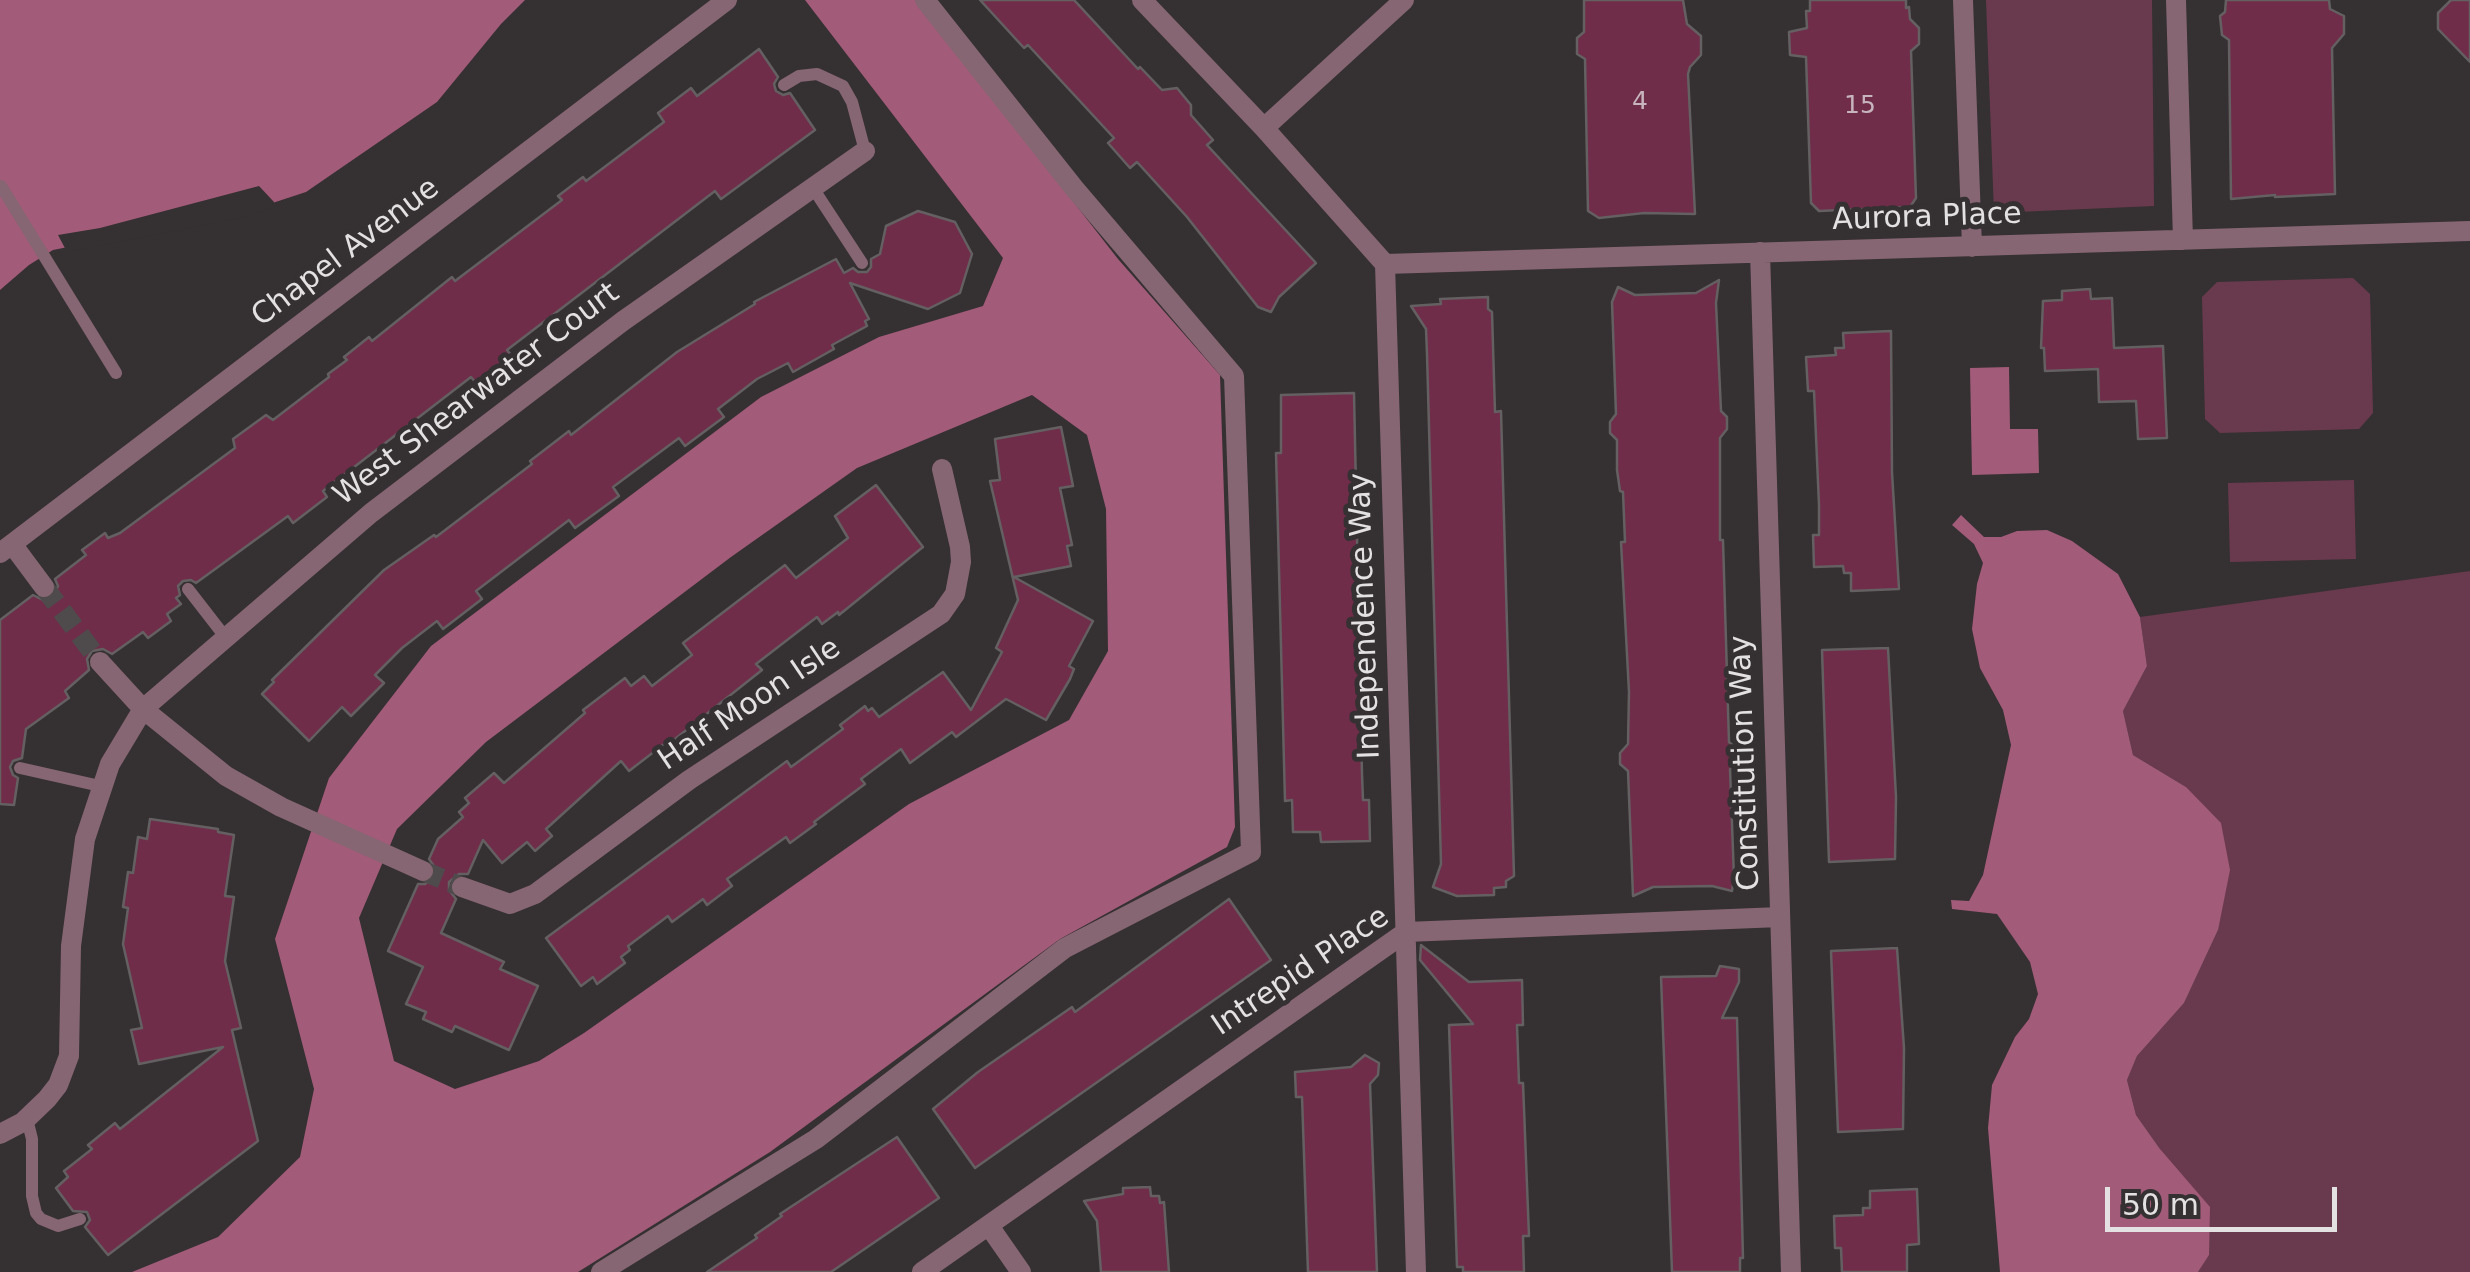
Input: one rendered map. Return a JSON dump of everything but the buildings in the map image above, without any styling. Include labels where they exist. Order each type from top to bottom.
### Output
[{"type":"street","name":"Chapel Avenue","points":[[6,548],[727,0]]},
{"type":"street","points":[[601,1272],[816,1139],[1065,948],[1251,852],[1234,376],[1074,188],[924,0]]},
{"type":"street","points":[[1142,0],[1264,128],[1385,264]]},
{"type":"street","points":[[1158,0],[1180,38]]},
{"type":"street","points":[[1264,128],[1404,0]]},
{"type":"street","points":[[1963,0],[1972,246]]},
{"type":"street","points":[[2176,0],[2183,240]]},
{"type":"street","name":"West Shearwater Court","points":[[27,1119],[58,1085],[69,1056],[74,918],[85,839],[100,786],[118,745],[144,709],[384,503],[614,327],[866,151]]},
{"type":"street","name":"Aurora Place","points":[[1385,264],[2470,232]]},
{"type":"street","name":"Constitution Way","points":[[1760,252],[1791,1272]]},
{"type":"street","name":"Independence Way","points":[[1385,264],[1416,1272]]},
{"type":"street","name":"Half Moon Isle","points":[[462,887],[510,904],[535,894],[689,780],[941,614],[956,594],[961,562],[942,469]]},
{"type":"street","points":[[6,548],[44,587]]},
{"type":"street","points":[[100,662],[144,709],[214,768],[255,794],[424,871]]},
{"type":"street","name":"Intrepid Place","points":[[922,1272],[1406,932],[1780,917]]},
{"type":"street","points":[[0,1134],[27,1119]]},
{"type":"street","points":[[988,1226],[1021,1272]]},
{"type":"lane","points":[[784,85],[799,76],[817,74],[844,86],[866,151]]},
{"type":"lane","points":[[1,186],[116,372]]},
{"type":"lane","points":[[813,188],[862,264]]},
{"type":"lane","points":[[188,589],[226,638]]},
{"type":"lane","points":[[20,768],[100,786]]},
{"type":"lane","points":[[27,1119],[36,1213],[58,1226],[80,1219]]},
{"type":"shaded area","points":[[0,0],[525,0],[437,102],[306,192],[245,212],[53,250],[0,290]]},
{"type":"shaded area","points":[[805,0],[916,0],[1118,259],[1220,375],[1235,827],[1227,847],[1060,939],[770,1152],[578,1272],[132,1272],[218,1237],[300,1157],[314,1089],[275,939],[329,778],[431,646],[761,397],[879,337],[983,306],[1003,258]],"holes":[[[1032,395],[1087,435],[1106,509],[1108,651],[1069,720],[909,804],[539,1061],[455,1089],[394,1061],[359,918],[397,829],[486,742],[731,557],[857,468]]]},
{"type":"shaded area","points":[[1986,0],[2152,0],[2154,206],[1994,213]]},
{"type":"shaded area","points":[[2353,278],[2370,294],[2373,413],[2359,429],[2220,433],[2205,419],[2202,297],[2217,282]]},
{"type":"shaded area","points":[[2009,367],[2010,429],[2038,429],[2039,473],[1972,475],[1970,368]]},
{"type":"shaded area","points":[[2354,480],[2356,559],[2230,562],[2228,483]]},
{"type":"shaded area","points":[[1961,515],[1984,537],[2047,530],[2072,541],[2118,574],[2140,617],[2147,666],[2123,711],[2133,755],[2186,787],[2221,823],[2230,870],[2218,930],[2184,1003],[2137,1056],[2127,1080],[2136,1115],[2210,1207],[2209,1255],[2198,1272],[2000,1272],[1988,1128],[1992,1085],[2015,1037],[2029,1019],[2038,994],[2030,962],[1997,914],[1952,909],[1951,900],[1969,901],[1983,875],[2011,745],[2003,710],[1980,668],[1972,629],[1983,563],[1974,544],[1952,525]]},
{"type":"shaded area","points":[[2470,571],[2470,1272],[2198,1272],[2209,1254],[2160,1149],[2136,1115],[2127,1080],[2137,1056],[2184,1003],[2218,930],[2186,787],[2133,755],[2123,711],[2147,666],[2140,617]]},
{"type":"pier","points":[[259,186],[274,202],[273,208],[246,217],[67,252],[58,235],[100,228]]},
{"type":"tunnel","points":[[44,587],[100,662]]},
{"type":"tunnel","points":[[423,871],[462,887]]}]
